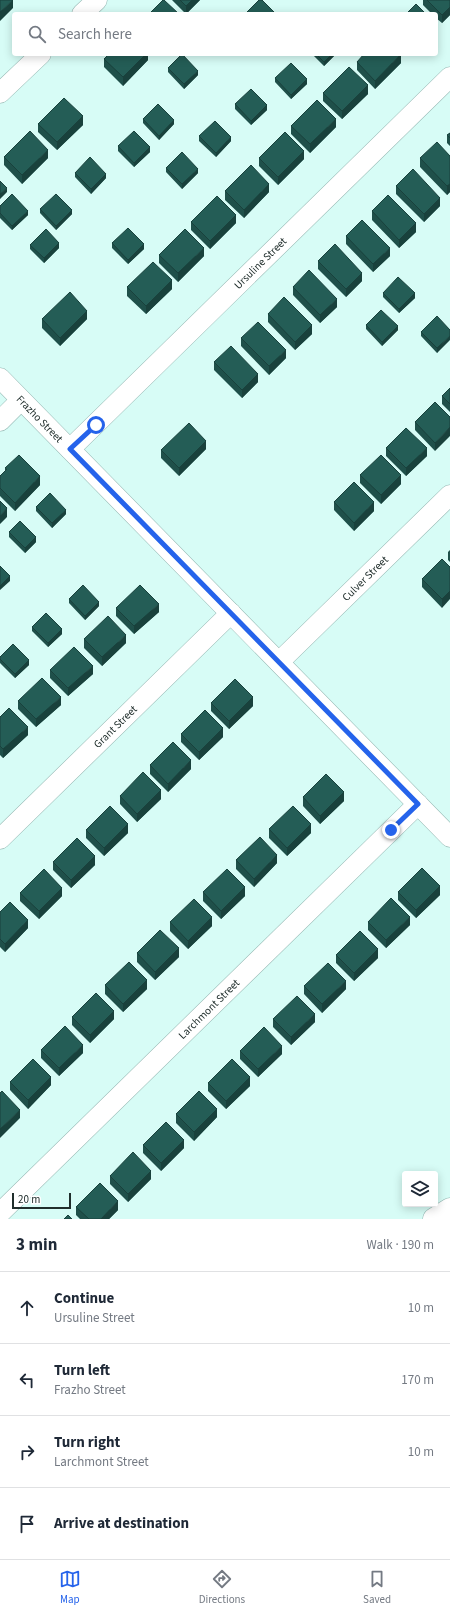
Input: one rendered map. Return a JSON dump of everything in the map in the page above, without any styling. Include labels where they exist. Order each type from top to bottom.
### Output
[{"type":"highway","points":[[434,1219],[450,1209]]},
{"type":"street","points":[[84,12],[97,0]]},
{"type":"street","points":[[0,93],[39,56]]},
{"type":"street","name":"Ursuline Street","points":[[70,449],[450,77]]},
{"type":"street","name":"Frazho Street","points":[[0,378],[450,837]]},
{"type":"street","points":[[0,421],[21,400]]},
{"type":"street","name":"Culver Street","points":[[279,662],[450,494]]},
{"type":"street","name":"Grant Street","points":[[0,839],[231,613]]},
{"type":"street","name":"Larchmont Street","points":[[0,1213],[418,804]]},
{"type":"building","points":[[0,0],[13,0],[0,12]]},
{"type":"building","points":[[164,0],[177,12],[151,12]]},
{"type":"building","points":[[180,0],[192,0],[186,6]]},
{"type":"building","points":[[259,0],[262,0],[274,12],[247,12]]},
{"type":"building","points":[[427,0],[450,0],[450,7],[442,15]]},
{"type":"building","points":[[416,4],[424,12],[408,12]]},
{"type":"building","points":[[107,56],[144,56],[123,77],[104,59]]},
{"type":"building","points":[[180,56],[184,56],[198,71],[184,84],[168,68]]},
{"type":"building","points":[[318,56],[330,56],[324,62]]},
{"type":"building","points":[[362,56],[399,56],[375,81],[357,62]]},
{"type":"building","points":[[291,63],[307,79],[291,95],[275,78]]},
{"type":"building","points":[[349,67],[368,85],[342,111],[323,93]]},
{"type":"building","points":[[251,89],[267,105],[251,121],[235,104]]},
{"type":"building","points":[[64,98],[83,116],[57,142],[38,124]]},
{"type":"building","points":[[317,100],[336,119],[310,144],[291,126]]},
{"type":"building","points":[[158,104],[174,120],[159,136],[143,119]]},
{"type":"building","points":[[215,121],[231,137],[216,153],[199,136]]},
{"type":"building","points":[[30,131],[48,150],[22,175],[4,157]]},
{"type":"building","points":[[134,131],[150,147],[134,163],[118,146]]},
{"type":"building","points":[[285,132],[304,151],[278,177],[259,158]]},
{"type":"building","points":[[437,142],[450,156],[450,184],[447,186],[420,158]]},
{"type":"building","points":[[182,152],[198,169],[182,184],[166,168]]},
{"type":"building","points":[[90,157],[106,174],[91,189],[75,173]]},
{"type":"building","points":[[251,165],[269,184],[244,210],[225,191]]},
{"type":"building","points":[[413,169],[440,198],[424,214],[396,186]]},
{"type":"building","points":[[0,181],[7,188],[0,194]]},
{"type":"building","points":[[12,194],[28,211],[12,226],[0,213],[0,206]]},
{"type":"building","points":[[56,194],[72,210],[56,226],[40,209]]},
{"type":"building","points":[[388,195],[416,223],[399,240],[372,211]]},
{"type":"building","points":[[217,196],[236,215],[210,241],[191,222]]},
{"type":"building","points":[[362,220],[390,248],[373,264],[346,236]]},
{"type":"building","points":[[128,228],[144,244],[128,260],[112,243]]},
{"type":"building","points":[[46,229],[59,243],[44,258],[30,245]]},
{"type":"building","points":[[185,229],[204,248],[178,273],[159,255]]},
{"type":"building","points":[[335,244],[362,273],[346,289],[318,261]]},
{"type":"building","points":[[153,262],[172,280],[146,306],[127,287]]},
{"type":"building","points":[[309,270],[337,299],[320,315],[293,287]]},
{"type":"building","points":[[398,277],[415,293],[399,309],[383,293]]},
{"type":"building","points":[[70,292],[87,311],[60,338],[42,319]]},
{"type":"building","points":[[284,297],[312,325],[295,342],[268,314]]},
{"type":"building","points":[[381,310],[398,326],[382,342],[366,325]]},
{"type":"building","points":[[437,316],[450,330],[450,336],[437,348],[421,332]]},
{"type":"building","points":[[258,322],[286,350],[269,366],[241,338]]},
{"type":"building","points":[[231,346],[258,374],[242,390],[214,362]]},
{"type":"building","points":[[450,388],[450,404],[442,396]]},
{"type":"building","points":[[435,402],[450,417],[450,427],[435,443],[415,422]]},
{"type":"building","points":[[189,423],[206,441],[179,468],[161,450]]},
{"type":"building","points":[[406,428],[427,448],[406,468],[386,448]]},
{"type":"building","points":[[19,455],[40,476],[15,503],[0,488],[0,476],[7,469],[5,468]]},
{"type":"building","points":[[381,455],[401,475],[381,495],[360,475]]},
{"type":"building","points":[[354,482],[374,502],[354,523],[334,502]]},
{"type":"building","points":[[50,493],[66,510],[52,523],[36,507]]},
{"type":"building","points":[[0,501],[7,508],[0,516]]},
{"type":"building","points":[[20,521],[36,537],[25,548],[9,532]]},
{"type":"building","points":[[442,559],[450,567],[450,591],[442,599],[422,579]]},
{"type":"building","points":[[0,566],[10,576],[0,586]]},
{"type":"building","points":[[83,585],[99,602],[85,616],[69,599]]},
{"type":"building","points":[[140,585],[159,604],[134,626],[116,608]]},
{"type":"building","points":[[46,613],[62,629],[48,643],[32,627]]},
{"type":"building","points":[[108,616],[126,635],[102,657],[84,639]]},
{"type":"building","points":[[13,644],[29,660],[15,674],[0,659],[0,657]]},
{"type":"building","points":[[74,647],[93,666],[68,688],[50,670]]},
{"type":"building","points":[[42,678],[61,697],[36,719],[18,701]]},
{"type":"building","points":[[235,679],[253,697],[229,721],[211,703]]},
{"type":"building","points":[[9,708],[28,727],[3,749],[0,746],[0,717]]},
{"type":"building","points":[[205,710],[223,728],[199,752],[181,734]]},
{"type":"building","points":[[173,742],[191,760],[168,784],[150,765]]},
{"type":"building","points":[[143,772],[161,790],[137,814],[120,796]]},
{"type":"building","points":[[326,774],[344,792],[320,816],[303,797]]},
{"type":"building","points":[[110,806],[128,824],[104,848],[86,830]]},
{"type":"building","points":[[293,806],[311,824],[287,848],[269,829]]},
{"type":"building","points":[[260,837],[277,855],[254,879],[236,860]]},
{"type":"building","points":[[77,838],[95,856],[71,880],[53,862]]},
{"type":"building","points":[[422,868],[440,886],[416,910],[398,892]]},
{"type":"building","points":[[44,869],[62,888],[39,911],[20,893]]},
{"type":"building","points":[[227,869],[245,887],[221,911],[203,892]]},
{"type":"building","points":[[391,898],[410,917],[386,940],[368,922]]},
{"type":"building","points":[[194,899],[212,917],[188,941],[170,922]]},
{"type":"building","points":[[10,902],[28,920],[5,944],[0,939],[0,912]]},
{"type":"building","points":[[160,930],[179,948],[155,972],[137,953]]},
{"type":"building","points":[[360,931],[378,949],[354,973],[336,955]]},
{"type":"building","points":[[129,962],[147,980],[123,1004],[105,985]]},
{"type":"building","points":[[328,963],[346,981],[322,1004],[304,986]]},
{"type":"building","points":[[96,993],[114,1011],[90,1035],[72,1017]]},
{"type":"building","points":[[297,996],[315,1014],[291,1037],[273,1019]]},
{"type":"building","points":[[65,1026],[83,1045],[59,1068],[41,1050]]},
{"type":"building","points":[[264,1027],[282,1046],[258,1069],[240,1051]]},
{"type":"building","points":[[33,1059],[51,1077],[28,1100],[10,1082]]},
{"type":"building","points":[[232,1059],[250,1077],[226,1101],[208,1083]]},
{"type":"building","points":[[2,1091],[20,1110],[0,1129],[0,1093]]},
{"type":"building","points":[[199,1091],[217,1109],[194,1132],[176,1114]]},
{"type":"building","points":[[166,1122],[184,1140],[161,1163],[143,1145]]},
{"type":"building","points":[[133,1152],[151,1171],[128,1194],[110,1176]]},
{"type":"building","points":[[100,1183],[118,1201],[101,1219],[89,1219],[76,1207]]},
{"type":"building","points":[[68,1215],[72,1219],[64,1219]]},
{"type":"route","points":[[96,425],[70,449],[418,804],[391,830]]}]
